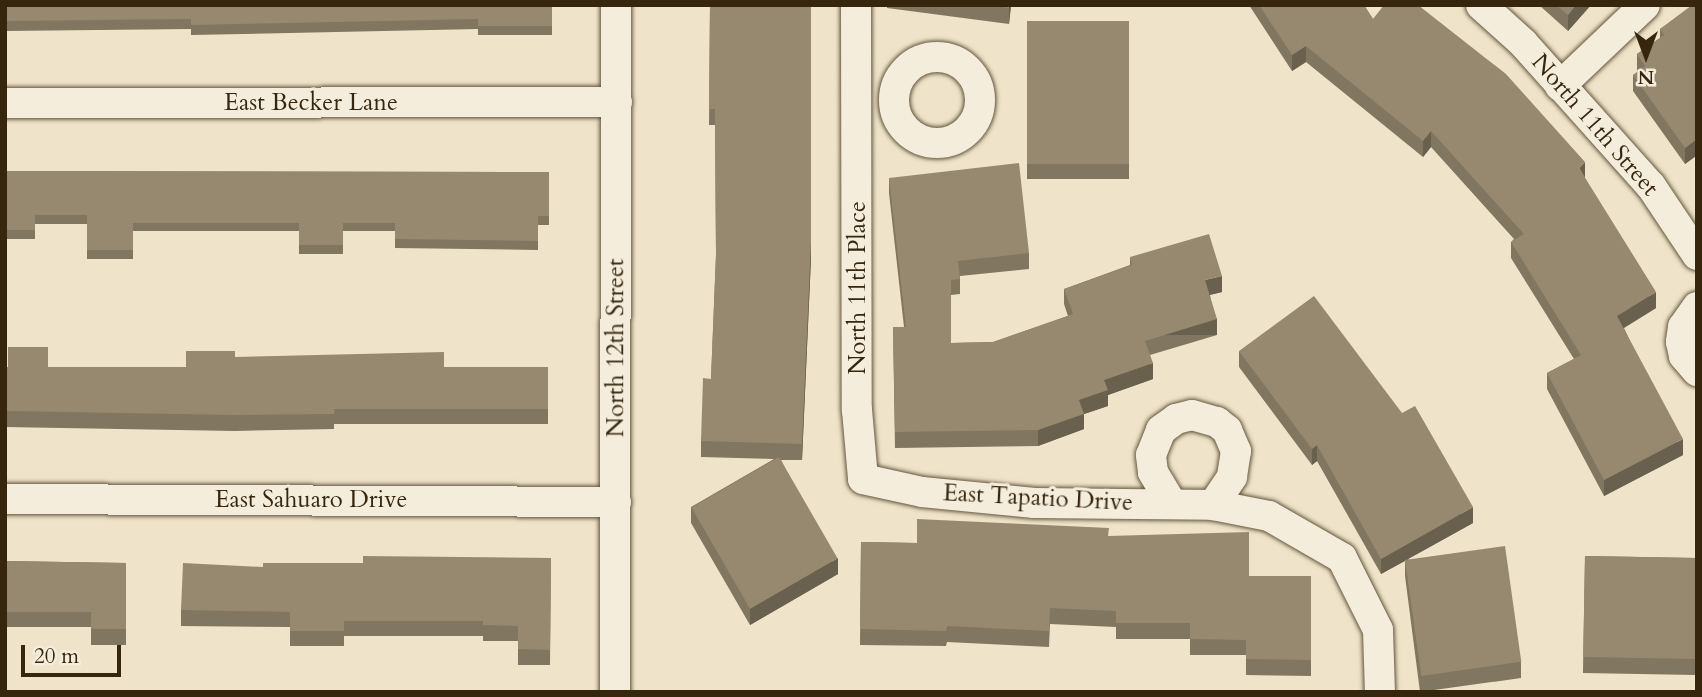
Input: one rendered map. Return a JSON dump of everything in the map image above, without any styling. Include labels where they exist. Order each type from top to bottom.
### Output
[{"type":"street","name":"North 12th Street","points":[[615,692],[616,5]]},
{"type":"street","name":"North 11th Place","points":[[856,5],[860,98],[857,410],[863,478]]},
{"type":"street","name":"North 11th Street","points":[[1481,5],[1523,43],[1651,186],[1697,255]]},
{"type":"street","points":[[1560,86],[1645,5]]},
{"type":"street","points":[[860,98],[894,97]]},
{"type":"street","name":"East Becker Lane","points":[[5,103],[617,102]]},
{"type":"street","points":[[1697,307],[1686,321],[1681,342],[1684,356],[1697,372]]},
{"type":"street","name":"East Tapatio Drive","points":[[1172,504],[1153,472],[1151,455],[1161,430],[1176,419],[1192,415],[1217,422],[1227,430],[1237,451],[1232,477],[1213,505]]},
{"type":"street","name":"East Tapatio Drive","points":[[863,478],[922,492],[1034,503],[1213,505],[1269,516],[1342,558],[1378,630],[1380,692]]},
{"type":"street","name":"East Sahuaro Drive","points":[[5,499],[616,502]]},
{"type":"building","points":[[5,5],[552,5],[552,26],[478,26],[478,19],[191,25],[191,19],[5,21]]},
{"type":"building","points":[[710,5],[811,5],[811,242],[802,444],[701,441],[703,378],[711,379],[716,254],[715,109],[709,109]]},
{"type":"building","points":[[1259,5],[1364,5],[1373,19],[1384,5],[1418,5],[1506,74],[1585,162],[1579,168],[1656,292],[1617,316],[1683,439],[1604,480],[1547,373],[1581,355],[1511,242],[1524,234],[1431,131],[1423,141],[1306,46],[1292,55]]},
{"type":"building","points":[[1556,5],[1576,5],[1568,15]]},
{"type":"building","points":[[1692,5],[1697,5],[1697,141],[1685,148],[1633,75],[1645,66],[1637,54],[1664,35],[1660,29]]},
{"type":"building","points":[[1027,21],[1129,21],[1129,164],[1027,164]]},
{"type":"building","points":[[1019,163],[1029,253],[958,261],[960,279],[951,280],[951,343],[993,342],[1073,314],[1064,289],[1132,265],[1130,257],[1209,234],[1222,276],[1205,280],[1217,319],[1145,341],[1153,363],[1104,380],[1108,390],[1079,400],[1084,414],[1038,430],[895,432],[893,327],[906,327],[889,178]]},
{"type":"building","points":[[5,171],[549,172],[549,216],[538,216],[538,241],[395,239],[395,223],[343,223],[343,245],[299,245],[299,223],[133,223],[133,250],[87,250],[87,215],[35,215],[35,230],[5,230]]},
{"type":"building","points":[[1314,296],[1402,413],[1415,406],[1473,507],[1381,559],[1317,445],[1312,449],[1239,351]]},
{"type":"building","points":[[8,347],[48,347],[48,367],[186,367],[186,351],[235,351],[235,357],[444,352],[444,367],[548,367],[548,409],[334,409],[334,414],[235,415],[5,411]]},
{"type":"building","points":[[779,457],[838,558],[750,609],[692,507]]},
{"type":"building","points":[[917,519],[1109,528],[1108,536],[1249,532],[1249,576],[1311,576],[1311,660],[1246,659],[1246,640],[1190,639],[1190,623],[1116,623],[1116,611],[1050,608],[1049,631],[947,626],[946,631],[860,629],[861,542],[917,543]]},
{"type":"building","points":[[1505,546],[1521,662],[1421,676],[1405,560]]},
{"type":"building","points":[[363,556],[551,558],[550,650],[518,649],[518,626],[483,625],[483,621],[344,621],[344,631],[290,631],[290,612],[181,610],[183,563],[263,567],[263,563],[363,563]]},
{"type":"building","points":[[1585,556],[1697,558],[1695,659],[1583,657]]},
{"type":"building","points":[[5,561],[126,563],[126,629],[91,629],[91,612],[5,612]]}]
